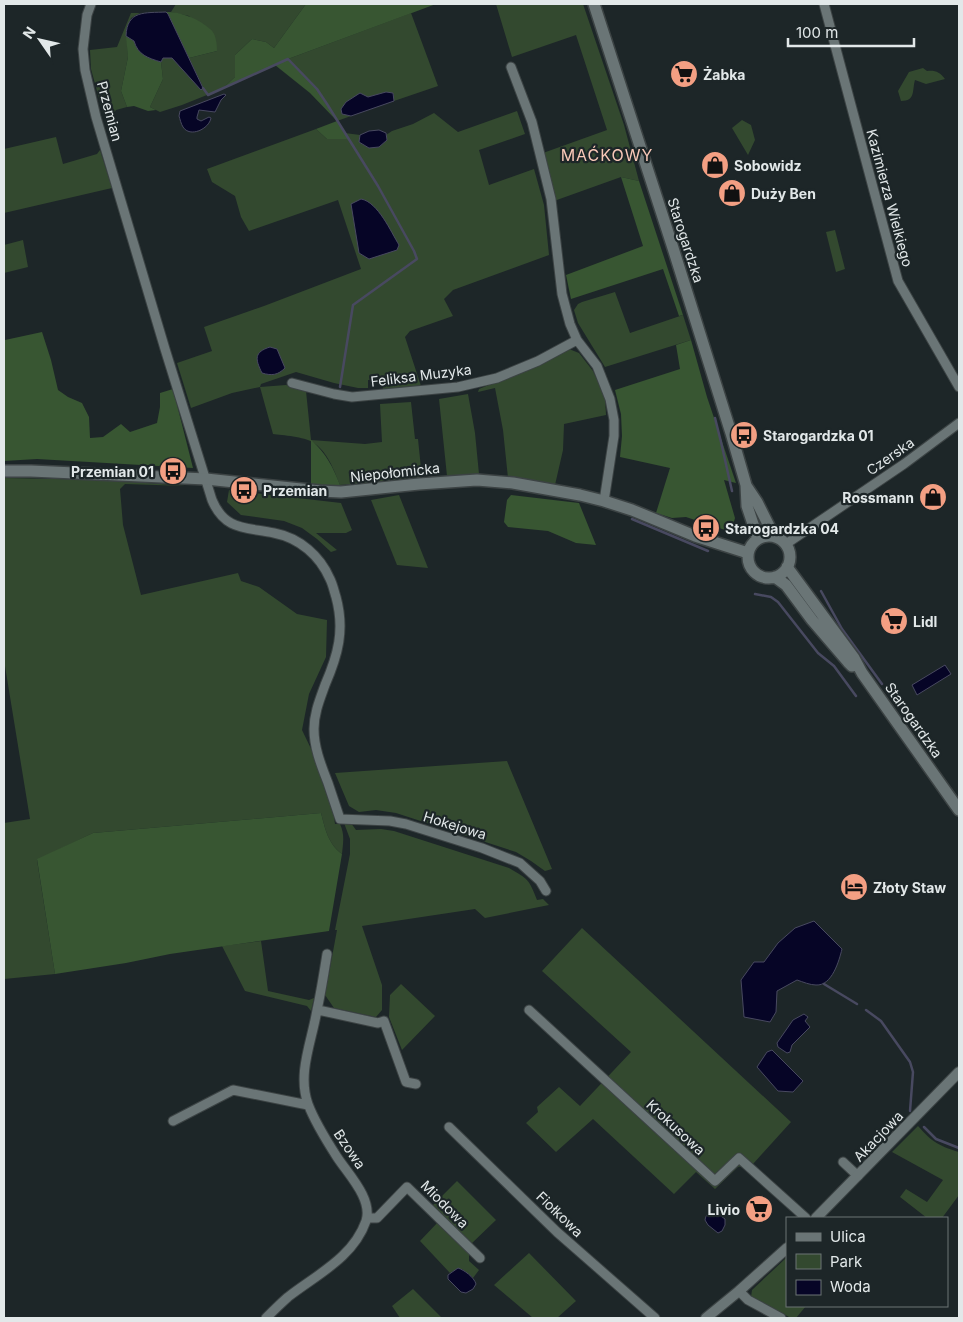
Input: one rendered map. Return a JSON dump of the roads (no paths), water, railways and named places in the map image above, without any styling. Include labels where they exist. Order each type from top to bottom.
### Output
[{"type":"main road","name":"Starogardzka","points":[[594,4],[673,248],[746,486],[747,506],[758,539]]},
{"type":"main road","name":"Niepołomicka","points":[[4,471],[206,478],[341,492],[477,480],[523,484],[604,501],[632,510],[695,536],[748,553]]},
{"type":"main road","name":"Starogardzka","points":[[746,486],[757,502],[774,536]]},
{"type":"main road","points":[[763,536],[774,536],[786,544],[790,555],[787,567],[782,573],[768,578],[761,576],[751,567],[748,553],[758,539],[763,536]]},
{"type":"main road","name":"Starogardzka","points":[[787,567],[854,658],[862,673],[959,810]]},
{"type":"main road","name":"Starogardzka","points":[[775,577],[786,586],[848,662],[862,673]]},
{"type":"street","name":"Przemian","points":[[91,4],[87,15],[83,49],[85,70],[96,117],[212,500],[217,511],[224,519],[233,524],[252,530],[274,532],[299,542],[308,549],[325,568],[340,610],[340,642],[335,662],[316,709],[314,727],[317,753],[340,819]]},
{"type":"street","name":"Kazimierza Wielkiego","points":[[824,4],[898,281],[959,387]]},
{"type":"street","points":[[511,67],[532,122],[551,199],[562,294],[570,324],[577,340],[597,366],[610,399],[614,420],[614,436],[604,501]]},
{"type":"street","name":"Feliksa Muzyka","points":[[292,383],[334,394],[352,396],[458,387],[497,378],[538,361],[577,340]]},
{"type":"street","name":"Czerska","points":[[786,544],[904,464],[959,423]]},
{"type":"street","name":"Hokejowa","points":[[340,819],[390,821],[406,824],[489,850],[520,863],[540,881],[546,892]]},
{"type":"street","name":"Bzowa","points":[[328,954],[305,1067],[306,1096],[308,1105],[337,1157],[357,1184],[365,1201],[367,1218]]},
{"type":"street","points":[[318,1010],[378,1023],[384,1021],[406,1082],[416,1084]]},
{"type":"street","name":"Krokusowa","points":[[529,1010],[715,1181],[739,1158],[805,1217]]},
{"type":"street","name":"Akacjowa","points":[[817,1217],[959,1072]]},
{"type":"street","points":[[173,1121],[233,1090],[308,1105]]},
{"type":"street","name":"Fiołkowa","points":[[449,1127],[557,1232],[655,1318]]},
{"type":"street","points":[[843,1162],[858,1176]]},
{"type":"street","name":"Miodowa","points":[[367,1218],[376,1218],[407,1187],[480,1258]]},
{"type":"street","points":[[266,1318],[287,1298],[323,1273],[340,1258],[360,1234],[367,1218]]},
{"type":"street","points":[[706,1318],[786,1249]]},
{"type":"street","points":[[739,1291],[748,1300],[781,1318]]},
{"type":"water","points":[[166,12],[203,88],[201,90],[172,58],[163,58],[161,62],[148,57],[141,53],[134,41],[126,36],[127,28],[134,17],[144,13]]},
{"type":"water","points":[[386,92],[393,93],[394,101],[351,116],[342,114],[341,109],[346,102],[360,93],[368,97]]},
{"type":"water","points":[[224,94],[226,95],[215,112],[199,110],[197,119],[201,121],[209,117],[211,118],[207,126],[194,132],[190,132],[183,127],[179,116],[180,111]]},
{"type":"water","points":[[379,130],[386,133],[387,140],[379,147],[369,148],[359,142],[360,135],[369,131]]},
{"type":"water","points":[[361,199],[373,206],[383,218],[399,245],[397,250],[369,259],[359,253],[351,204]]},
{"type":"water","points":[[270,347],[277,349],[285,368],[272,375],[262,373],[257,360],[261,351]]},
{"type":"water","points":[[945,665],[951,674],[917,695],[912,685]]},
{"type":"water","points":[[814,921],[842,949],[834,972],[822,984],[809,984],[797,980],[777,991],[776,1012],[770,1022],[744,1017],[741,980],[754,962],[764,962],[778,943],[795,928]]},
{"type":"water","points":[[804,1014],[808,1017],[805,1021],[810,1027],[792,1045],[790,1052],[787,1053],[778,1047],[777,1043],[793,1020]]},
{"type":"water","points":[[772,1050],[803,1081],[793,1092],[778,1091],[757,1067],[767,1052]]},
{"type":"water","points":[[714,1211],[725,1219],[722,1231],[718,1233],[705,1220],[708,1214]]},
{"type":"water","points":[[458,1268],[468,1274],[476,1284],[473,1289],[466,1293],[461,1292],[448,1279],[448,1275]]},
{"type":"waterway","points":[[203,88],[208,95],[288,59],[317,89],[327,104],[378,186],[414,251],[417,259],[353,305],[340,387]]},
{"type":"waterway","points":[[715,418],[732,491]]},
{"type":"waterway","points":[[632,519],[708,551]]},
{"type":"waterway","points":[[821,591],[842,629],[882,684]]},
{"type":"waterway","points":[[755,594],[771,597],[778,602],[818,653],[834,666],[856,696]]},
{"type":"waterway","points":[[824,984],[857,1004]]},
{"type":"waterway","points":[[866,1010],[881,1021],[910,1062],[913,1072],[910,1111]]},
{"type":"waterway","points":[[924,1127],[936,1139],[959,1148]]},
{"type":"place","name":"Żabka","points":[[684,74]]},
{"type":"place","name":"Sobowidz","points":[[715,165]]},
{"type":"place","name":"Duży Ben","points":[[732,193]]},
{"type":"place","name":"Starogardzka 01","points":[[744,435]]},
{"type":"place","name":"Przemian 01","points":[[173,471]]},
{"type":"place","name":"Przemian","points":[[244,490]]},
{"type":"place","name":"Rossmann","points":[[933,497]]},
{"type":"place","name":"Starogardzka 04","points":[[706,528]]},
{"type":"place","name":"Lidl","points":[[894,621]]},
{"type":"place","name":"Złoty Staw","points":[[854,887]]},
{"type":"place","name":"Livio","points":[[759,1209]]},
{"type":"district","name":"MAĆKOWY","points":[[607,155]]}]
